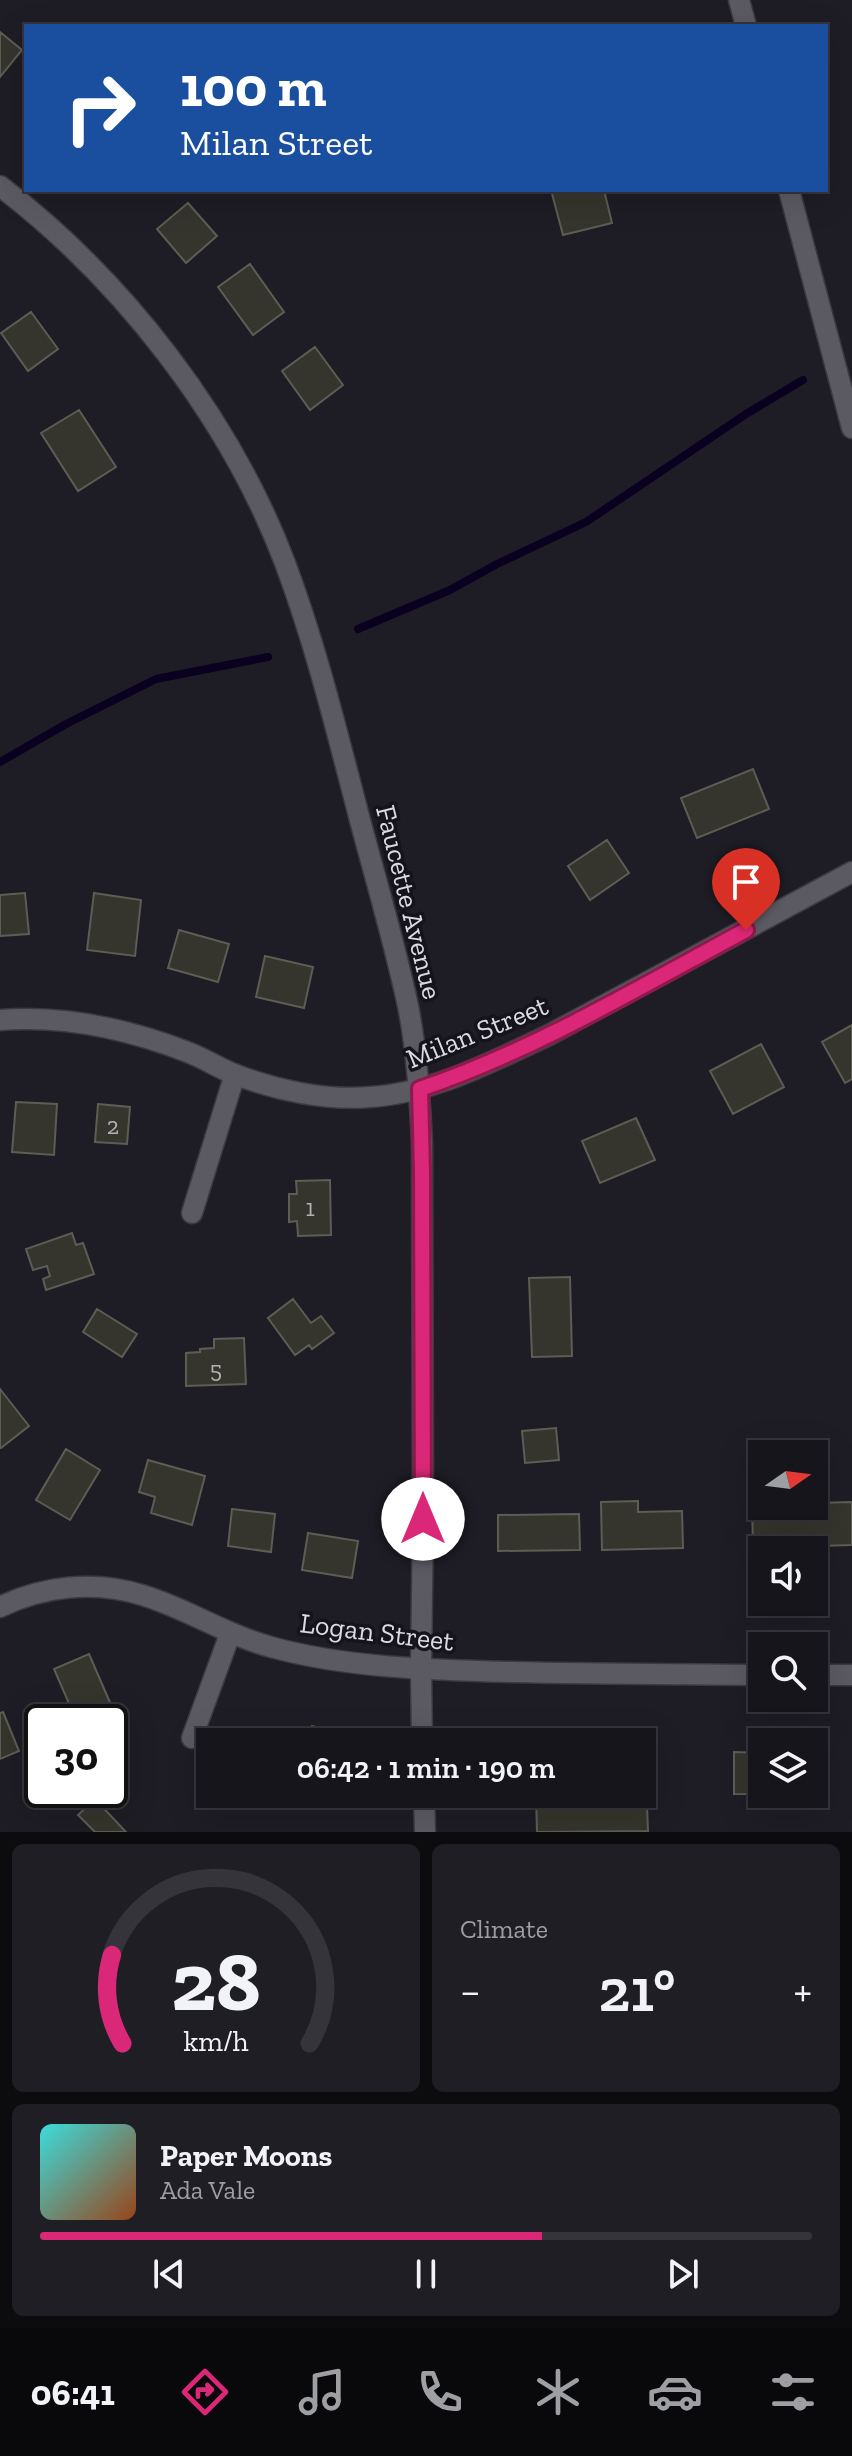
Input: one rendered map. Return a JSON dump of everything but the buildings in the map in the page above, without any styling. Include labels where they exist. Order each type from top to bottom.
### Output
[{"type":"street","points":[[739,0],[745,24]]},
{"type":"street","name":"Faucette Avenue","points":[[0,186],[103,278],[159,345],[204,408],[254,495],[284,560],[312,641],[408,1007],[420,1089],[422,1728]]},
{"type":"street","points":[[790,192],[852,428]]},
{"type":"street","name":"Milan Street","points":[[0,1020],[48,1019],[98,1025],[178,1049],[235,1074],[273,1086],[339,1097],[371,1097],[420,1089],[497,1060],[547,1036],[852,872]]},
{"type":"street","points":[[192,1213],[235,1074]]},
{"type":"street","name":"Logan Street","points":[[0,1607],[20,1597],[50,1589],[109,1588],[146,1596],[230,1634],[273,1648],[331,1659],[421,1668],[587,1674],[748,1675]]},
{"type":"street","points":[[192,1738],[230,1634]]},
{"type":"street","points":[[828,1675],[852,1675]]},
{"type":"street","points":[[424,1808],[425,1832]]},
{"type":"waterway","points":[[358,629],[450,590],[586,522],[746,414],[803,380]]},
{"type":"waterway","points":[[0,762],[66,724],[156,679],[268,657]]},
{"type":"route","points":[[423,1519],[420,1089],[459,1076],[547,1036],[746,930]]}]
